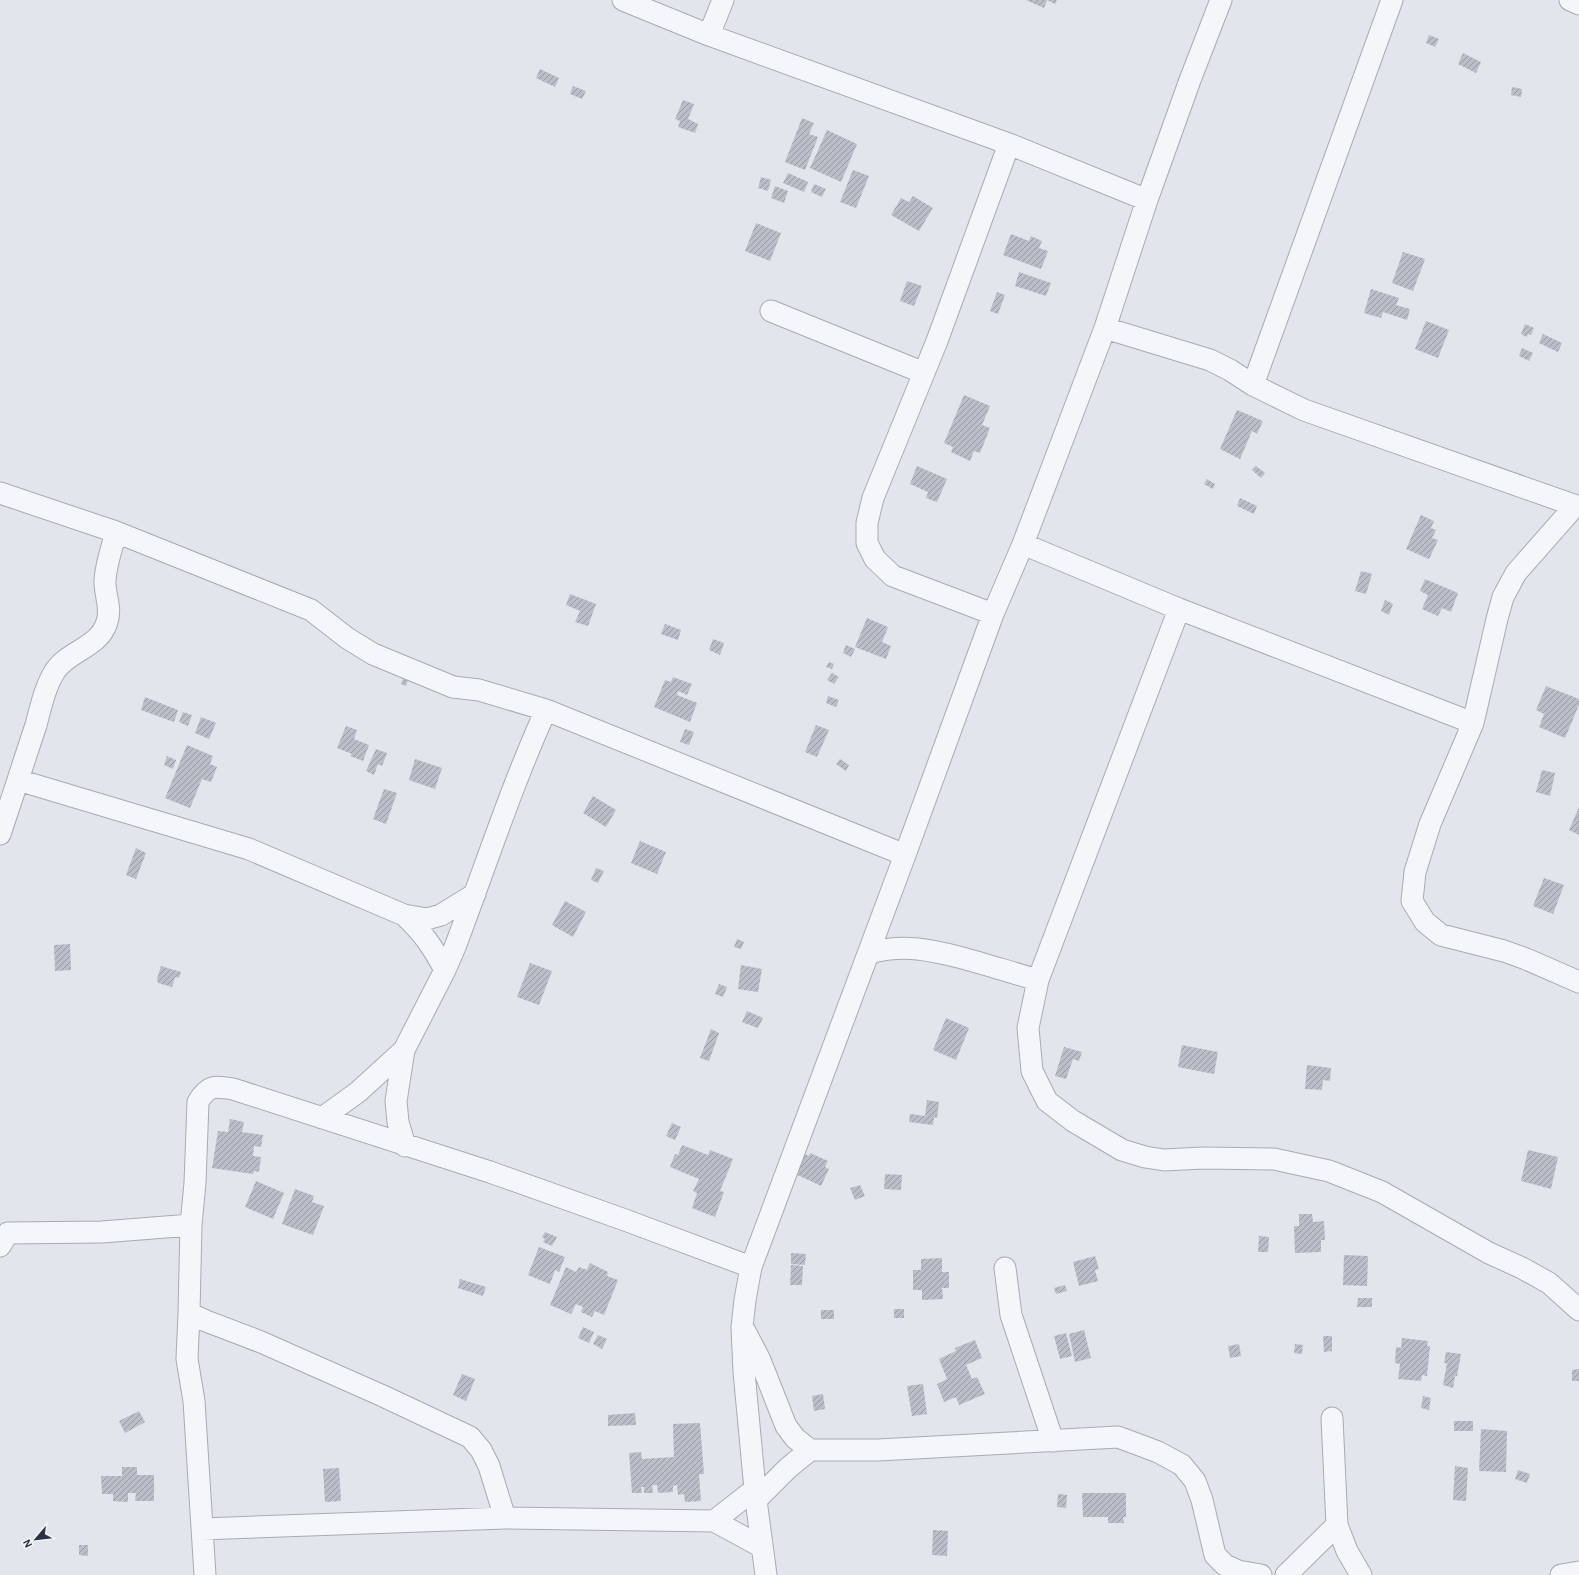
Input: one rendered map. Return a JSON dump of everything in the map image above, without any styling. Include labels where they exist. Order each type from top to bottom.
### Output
[{"type":"street","points":[[622,0],[709,35],[1009,144],[1147,200]]},
{"type":"street","points":[[709,35],[723,0]]},
{"type":"street","points":[[766,1575],[755,1494],[744,1372],[742,1327],[751,1267],[869,953],[993,614],[1024,544],[1105,328],[1147,200],[1190,80],[1221,0]]},
{"type":"street","points":[[1253,386],[1392,0]]},
{"type":"street","points":[[1570,0],[1579,4]]},
{"type":"street","points":[[993,614],[892,576],[875,559],[867,543],[867,522],[873,498],[924,373],[1009,144]]},
{"type":"street","points":[[771,311],[924,373]]},
{"type":"street","points":[[1105,328],[1210,360],[1230,370],[1253,386],[1304,410],[1577,507],[1516,572],[1504,597],[1497,619],[1473,723],[1430,824],[1415,872],[1412,901],[1425,922],[1442,935],[1518,956],[1579,982]]},
{"type":"street","points":[[0,493],[116,532],[311,610],[347,638],[373,654],[453,687],[479,690],[546,710],[905,855]]},
{"type":"street","points":[[0,834],[48,684],[53,674],[56,669],[69,657],[91,644],[100,636],[107,622],[109,610],[105,582],[106,568],[116,532]]},
{"type":"street","points":[[1024,544],[1179,609],[1473,723]]},
{"type":"street","points":[[1179,609],[1038,980],[1028,1028],[1032,1071],[1047,1101],[1073,1121],[1122,1150],[1145,1157],[1164,1160],[1203,1158],[1274,1159],[1329,1170],[1382,1192],[1489,1253],[1522,1268],[1549,1283],[1579,1310]]},
{"type":"street","points":[[405,1146],[398,1122],[396,1101],[404,1050],[445,970],[475,894],[510,794],[546,710]]},
{"type":"street","points":[[18,780],[63,792],[249,849],[404,915],[427,919],[441,915],[475,894]]},
{"type":"street","points":[[404,915],[421,931],[445,970]]},
{"type":"street","points":[[869,953],[886,949],[917,949],[952,956],[1038,980]]},
{"type":"street","points":[[322,1118],[358,1092],[404,1050]]},
{"type":"street","points":[[205,1575],[194,1402],[187,1360],[191,1225],[195,1183],[198,1102],[204,1092],[215,1086],[233,1089],[498,1175],[751,1267]]},
{"type":"street","points":[[3,1237],[102,1232],[191,1225]]},
{"type":"street","points":[[1005,1268],[1011,1314],[1053,1441]]},
{"type":"street","points":[[189,1313],[261,1342],[348,1380],[470,1437],[481,1450],[489,1466],[505,1518]]},
{"type":"street","points":[[742,1327],[760,1360],[786,1426],[795,1438],[810,1450],[878,1450],[1118,1437],[1158,1452],[1182,1465],[1195,1481],[1202,1500],[1215,1555],[1225,1565],[1238,1571],[1261,1575]]},
{"type":"street","points":[[1332,1418],[1337,1525],[1347,1551],[1361,1575]]},
{"type":"street","points":[[714,1520],[755,1494],[810,1450]]},
{"type":"street","points":[[202,1529],[505,1518],[528,1520],[714,1520],[762,1547]]},
{"type":"street","points":[[1286,1575],[1337,1525]]},
{"type":"street","points":[[1561,1575],[1579,1572]]},
{"type":"building","points":[[1026,0],[1047,0],[1044,8]]},
{"type":"building","points":[[1047,0],[1057,0],[1055,4]]},
{"type":"building","points":[[1429,35],[1439,39],[1435,47],[1426,43]]},
{"type":"building","points":[[1463,53],[1481,62],[1476,73],[1458,64]]},
{"type":"building","points":[[540,69],[559,78],[555,87],[536,78]]},
{"type":"building","points":[[573,86],[586,91],[582,99],[570,94]]},
{"type":"building","points":[[1512,87],[1522,89],[1521,97],[1511,95]]},
{"type":"building","points":[[683,100],[694,104],[688,119],[698,124],[695,133],[678,127],[680,121],[675,119]]},
{"type":"building","points":[[802,118],[814,123],[809,134],[818,137],[805,170],[785,162]]},
{"type":"building","points":[[827,130],[857,144],[841,182],[810,168]]},
{"type":"building","points":[[853,170],[869,176],[856,208],[840,202]]},
{"type":"building","points":[[788,173],[808,182],[804,192],[783,183]]},
{"type":"building","points":[[761,177],[771,180],[768,191],[758,188]]},
{"type":"building","points":[[814,184],[826,189],[822,197],[811,192]]},
{"type":"building","points":[[775,186],[788,191],[784,203],[771,198]]},
{"type":"building","points":[[913,196],[933,208],[919,231],[891,215],[901,198],[909,202]]},
{"type":"building","points":[[756,223],[781,233],[770,261],[745,251]]},
{"type":"building","points":[[1011,234],[1029,241],[1031,236],[1042,241],[1039,248],[1048,251],[1041,269],[1003,255]]},
{"type":"building","points":[[1403,252],[1425,259],[1413,291],[1392,283]]},
{"type":"building","points":[[1019,272],[1051,283],[1046,296],[1015,286]]},
{"type":"building","points":[[907,281],[922,286],[914,306],[900,301]]},
{"type":"building","points":[[1371,289],[1399,298],[1396,305],[1410,309],[1407,320],[1383,312],[1381,318],[1364,313]]},
{"type":"building","points":[[997,292],[1005,295],[998,314],[990,311]]},
{"type":"building","points":[[1426,321],[1449,330],[1438,358],[1415,349]]},
{"type":"building","points":[[1525,324],[1534,328],[1531,335],[1528,334],[1527,337],[1521,334]]},
{"type":"building","points":[[1543,334],[1562,343],[1558,352],[1539,343]]},
{"type":"building","points":[[1522,348],[1533,353],[1529,361],[1519,356]]},
{"type":"building","points":[[964,395],[990,406],[982,425],[990,428],[980,453],[974,451],[970,461],[951,452],[953,447],[944,443]]},
{"type":"building","points":[[1237,410],[1263,421],[1257,434],[1252,431],[1240,459],[1220,449]]},
{"type":"building","points":[[917,466],[947,479],[937,502],[926,498],[928,492],[910,484]]},
{"type":"building","points":[[1256,466],[1265,473],[1261,478],[1252,470]]},
{"type":"building","points":[[1207,479],[1215,484],[1213,489],[1204,484]]},
{"type":"building","points":[[1240,498],[1257,506],[1254,514],[1237,506]]},
{"type":"building","points":[[1421,515],[1434,521],[1431,528],[1436,530],[1432,538],[1438,540],[1429,559],[1406,549]]},
{"type":"building","points":[[1361,571],[1372,574],[1366,594],[1355,591]]},
{"type":"building","points":[[1425,579],[1458,593],[1451,612],[1442,608],[1438,616],[1422,609],[1428,595],[1420,591]]},
{"type":"building","points":[[570,594],[596,604],[588,626],[575,622],[580,611],[566,605]]},
{"type":"building","points":[[1385,600],[1393,604],[1389,615],[1381,611]]},
{"type":"building","points":[[867,618],[888,627],[882,642],[891,646],[886,659],[855,647]]},
{"type":"building","points":[[665,624],[681,630],[678,640],[661,634]]},
{"type":"building","points":[[713,639],[724,643],[720,655],[709,650]]},
{"type":"building","points":[[846,645],[855,649],[851,657],[843,653]]},
{"type":"building","points":[[829,662],[834,664],[832,669],[826,667]]},
{"type":"building","points":[[832,673],[839,677],[834,684],[827,680]]},
{"type":"building","points":[[673,677],[692,684],[687,695],[678,691],[677,695],[697,703],[690,722],[654,707],[665,680],[671,682]]},
{"type":"building","points":[[403,679],[408,680],[406,686],[401,684]]},
{"type":"building","points":[[1546,686],[1579,699],[1579,705],[1565,738],[1539,727],[1544,714],[1536,710]]},
{"type":"building","points":[[828,696],[839,700],[836,707],[826,703]]},
{"type":"building","points":[[145,697],[178,710],[174,722],[141,710]]},
{"type":"building","points":[[183,712],[192,715],[188,726],[179,722]]},
{"type":"building","points":[[201,717],[216,723],[209,739],[195,733]]},
{"type":"building","points":[[816,725],[829,730],[817,757],[805,752]]},
{"type":"building","points":[[346,726],[357,730],[354,739],[369,745],[363,761],[350,756],[352,754],[337,748]]},
{"type":"building","points":[[685,729],[694,732],[689,745],[680,742]]},
{"type":"building","points":[[187,745],[213,756],[210,764],[217,767],[211,782],[202,779],[190,808],[165,798]]},
{"type":"building","points":[[376,749],[387,753],[382,766],[378,764],[374,775],[366,771]]},
{"type":"building","points":[[167,756],[176,760],[173,769],[164,765]]},
{"type":"building","points":[[415,759],[442,768],[435,789],[409,780]]},
{"type":"building","points":[[840,759],[849,765],[846,771],[836,764]]},
{"type":"building","points":[[1542,770],[1555,773],[1550,796],[1536,792]]},
{"type":"building","points":[[384,789],[397,793],[386,824],[373,819]]},
{"type":"building","points":[[593,796],[616,810],[606,827],[583,813]]},
{"type":"building","points":[[1579,807],[1579,835],[1569,830]]},
{"type":"building","points":[[640,841],[666,852],[657,874],[631,863]]},
{"type":"building","points":[[136,848],[146,853],[136,879],[126,875]]},
{"type":"building","points":[[596,868],[604,871],[598,883],[591,880]]},
{"type":"building","points":[[1544,878],[1564,885],[1553,914],[1533,906]]},
{"type":"building","points":[[565,901],[586,912],[573,937],[552,925]]},
{"type":"building","points":[[737,939],[744,942],[741,949],[734,947]]},
{"type":"building","points":[[70,944],[71,970],[55,971],[54,945]]},
{"type":"building","points":[[530,963],[552,971],[539,1005],[517,997]]},
{"type":"building","points":[[741,965],[762,969],[758,992],[738,989]]},
{"type":"building","points":[[161,966],[181,972],[179,978],[175,977],[172,987],[158,983],[157,979]]},
{"type":"building","points":[[719,984],[727,987],[723,997],[715,994]]},
{"type":"building","points":[[747,1011],[763,1018],[758,1028],[742,1022]]},
{"type":"building","points":[[946,1018],[969,1028],[956,1060],[933,1050]]},
{"type":"building","points":[[711,1029],[719,1033],[709,1061],[700,1058]]},
{"type":"building","points":[[1182,1045],[1218,1052],[1214,1074],[1178,1067]]},
{"type":"building","points":[[1064,1047],[1082,1052],[1079,1061],[1073,1059],[1066,1079],[1055,1076]]},
{"type":"building","points":[[1307,1065],[1331,1068],[1330,1081],[1323,1080],[1322,1090],[1305,1089]]},
{"type":"building","points":[[927,1100],[939,1102],[937,1118],[934,1117],[933,1125],[909,1122],[910,1114],[925,1116]]},
{"type":"building","points":[[230,1119],[244,1122],[242,1132],[263,1135],[261,1147],[254,1146],[253,1156],[261,1157],[259,1172],[254,1171],[253,1174],[212,1168],[218,1131],[228,1132]]},
{"type":"building","points":[[672,1123],[681,1127],[675,1140],[666,1136]]},
{"type":"building","points":[[682,1145],[708,1155],[710,1150],[733,1159],[720,1191],[724,1192],[715,1217],[692,1208],[697,1193],[693,1191],[699,1179],[670,1167],[675,1154],[678,1155]]},
{"type":"building","points":[[1528,1150],[1558,1157],[1551,1189],[1521,1181]]},
{"type":"building","points":[[798,1151],[809,1156],[810,1153],[828,1161],[825,1167],[829,1169],[821,1186],[789,1171]]},
{"type":"building","points":[[885,1174],[902,1175],[901,1190],[884,1189]]},
{"type":"building","points":[[256,1181],[284,1193],[273,1219],[245,1207]]},
{"type":"building","points":[[860,1185],[865,1196],[855,1200],[850,1188]]},
{"type":"building","points":[[295,1189],[314,1196],[312,1202],[324,1206],[313,1235],[282,1224]]},
{"type":"building","points":[[1299,1214],[1312,1214],[1313,1222],[1324,1221],[1325,1240],[1321,1240],[1321,1252],[1295,1253],[1294,1226],[1299,1226]]},
{"type":"building","points":[[545,1232],[557,1237],[552,1246],[543,1242],[545,1239],[542,1237]]},
{"type":"building","points":[[1259,1236],[1269,1237],[1268,1252],[1258,1252]]},
{"type":"building","points":[[539,1247],[565,1257],[559,1272],[555,1270],[550,1284],[528,1275]]},
{"type":"building","points":[[791,1253],[806,1254],[805,1265],[791,1264]]},
{"type":"building","points":[[1344,1255],[1368,1256],[1367,1286],[1343,1285]]},
{"type":"building","points":[[1095,1256],[1099,1269],[1095,1270],[1098,1281],[1079,1286],[1073,1262]]},
{"type":"building","points":[[942,1258],[942,1272],[949,1272],[949,1288],[942,1288],[943,1299],[922,1300],[922,1290],[913,1290],[913,1270],[921,1270],[921,1259]]},
{"type":"building","points":[[590,1263],[608,1272],[607,1276],[618,1280],[604,1315],[595,1311],[592,1317],[581,1312],[583,1307],[576,1304],[571,1314],[550,1305],[566,1267],[576,1272],[579,1267],[587,1270]]},
{"type":"building","points":[[791,1265],[803,1266],[802,1285],[790,1285]]},
{"type":"building","points":[[460,1279],[486,1287],[483,1296],[458,1288]]},
{"type":"building","points":[[1065,1285],[1067,1291],[1056,1294],[1054,1288]]},
{"type":"building","points":[[1358,1298],[1372,1298],[1372,1307],[1357,1307]]},
{"type":"building","points":[[894,1309],[904,1309],[904,1318],[894,1318]]},
{"type":"building","points":[[821,1310],[834,1310],[834,1319],[821,1319]]},
{"type":"building","points":[[583,1327],[594,1332],[589,1343],[578,1338]]},
{"type":"building","points":[[1084,1330],[1091,1358],[1075,1362],[1069,1334]]},
{"type":"building","points":[[1066,1333],[1072,1356],[1060,1359],[1054,1336]]},
{"type":"building","points":[[598,1335],[607,1339],[602,1349],[593,1344]]},
{"type":"building","points":[[1323,1336],[1332,1336],[1332,1351],[1324,1352]]},
{"type":"building","points":[[1402,1338],[1428,1341],[1427,1346],[1430,1346],[1427,1376],[1422,1375],[1421,1381],[1398,1379],[1400,1364],[1395,1363],[1396,1347],[1401,1348]]},
{"type":"building","points":[[975,1340],[982,1358],[966,1365],[972,1379],[977,1377],[985,1394],[959,1405],[956,1397],[944,1402],[937,1384],[947,1379],[939,1359],[956,1351],[955,1348]]},
{"type":"building","points":[[1239,1344],[1241,1356],[1230,1358],[1228,1346]]},
{"type":"building","points":[[1295,1344],[1303,1345],[1302,1354],[1294,1353]]},
{"type":"building","points":[[1446,1352],[1461,1354],[1453,1388],[1443,1385],[1447,1363],[1444,1363]]},
{"type":"building","points":[[1579,1369],[1579,1381],[1572,1381],[1572,1370]]},
{"type":"building","points":[[462,1374],[475,1379],[466,1401],[453,1395]]},
{"type":"building","points":[[923,1384],[927,1414],[912,1416],[907,1386]]},
{"type":"building","points":[[823,1394],[825,1409],[814,1411],[812,1396]]},
{"type":"building","points":[[1423,1396],[1431,1398],[1429,1410],[1421,1408]]},
{"type":"building","points":[[139,1411],[145,1422],[125,1433],[119,1421]]},
{"type":"building","points":[[635,1413],[636,1425],[608,1426],[608,1415]]},
{"type":"building","points":[[1454,1421],[1473,1421],[1473,1431],[1454,1431]]},
{"type":"building","points":[[700,1423],[704,1474],[699,1474],[701,1501],[685,1502],[684,1494],[678,1495],[677,1485],[673,1486],[673,1492],[658,1493],[657,1485],[652,1485],[653,1493],[644,1493],[644,1487],[641,1487],[642,1493],[632,1493],[629,1453],[641,1452],[642,1459],[674,1457],[673,1424]]},
{"type":"building","points":[[1481,1429],[1507,1431],[1506,1472],[1479,1471]]},
{"type":"building","points":[[1455,1466],[1468,1468],[1466,1501],[1453,1500]]},
{"type":"building","points":[[122,1467],[137,1467],[137,1475],[154,1475],[154,1501],[135,1501],[136,1493],[128,1493],[128,1502],[113,1501],[113,1494],[102,1494],[101,1476],[122,1476]]},
{"type":"building","points":[[339,1468],[341,1501],[325,1502],[323,1469]]},
{"type":"building","points":[[1518,1470],[1530,1474],[1527,1483],[1515,1479]]},
{"type":"building","points":[[1082,1493],[1126,1493],[1126,1517],[1123,1517],[1124,1523],[1108,1523],[1108,1517],[1083,1517]]},
{"type":"building","points":[[1058,1494],[1067,1495],[1066,1508],[1057,1507]]},
{"type":"building","points":[[933,1530],[948,1531],[947,1556],[932,1555]]},
{"type":"building","points":[[79,1545],[88,1545],[88,1556],[79,1555]]}]
